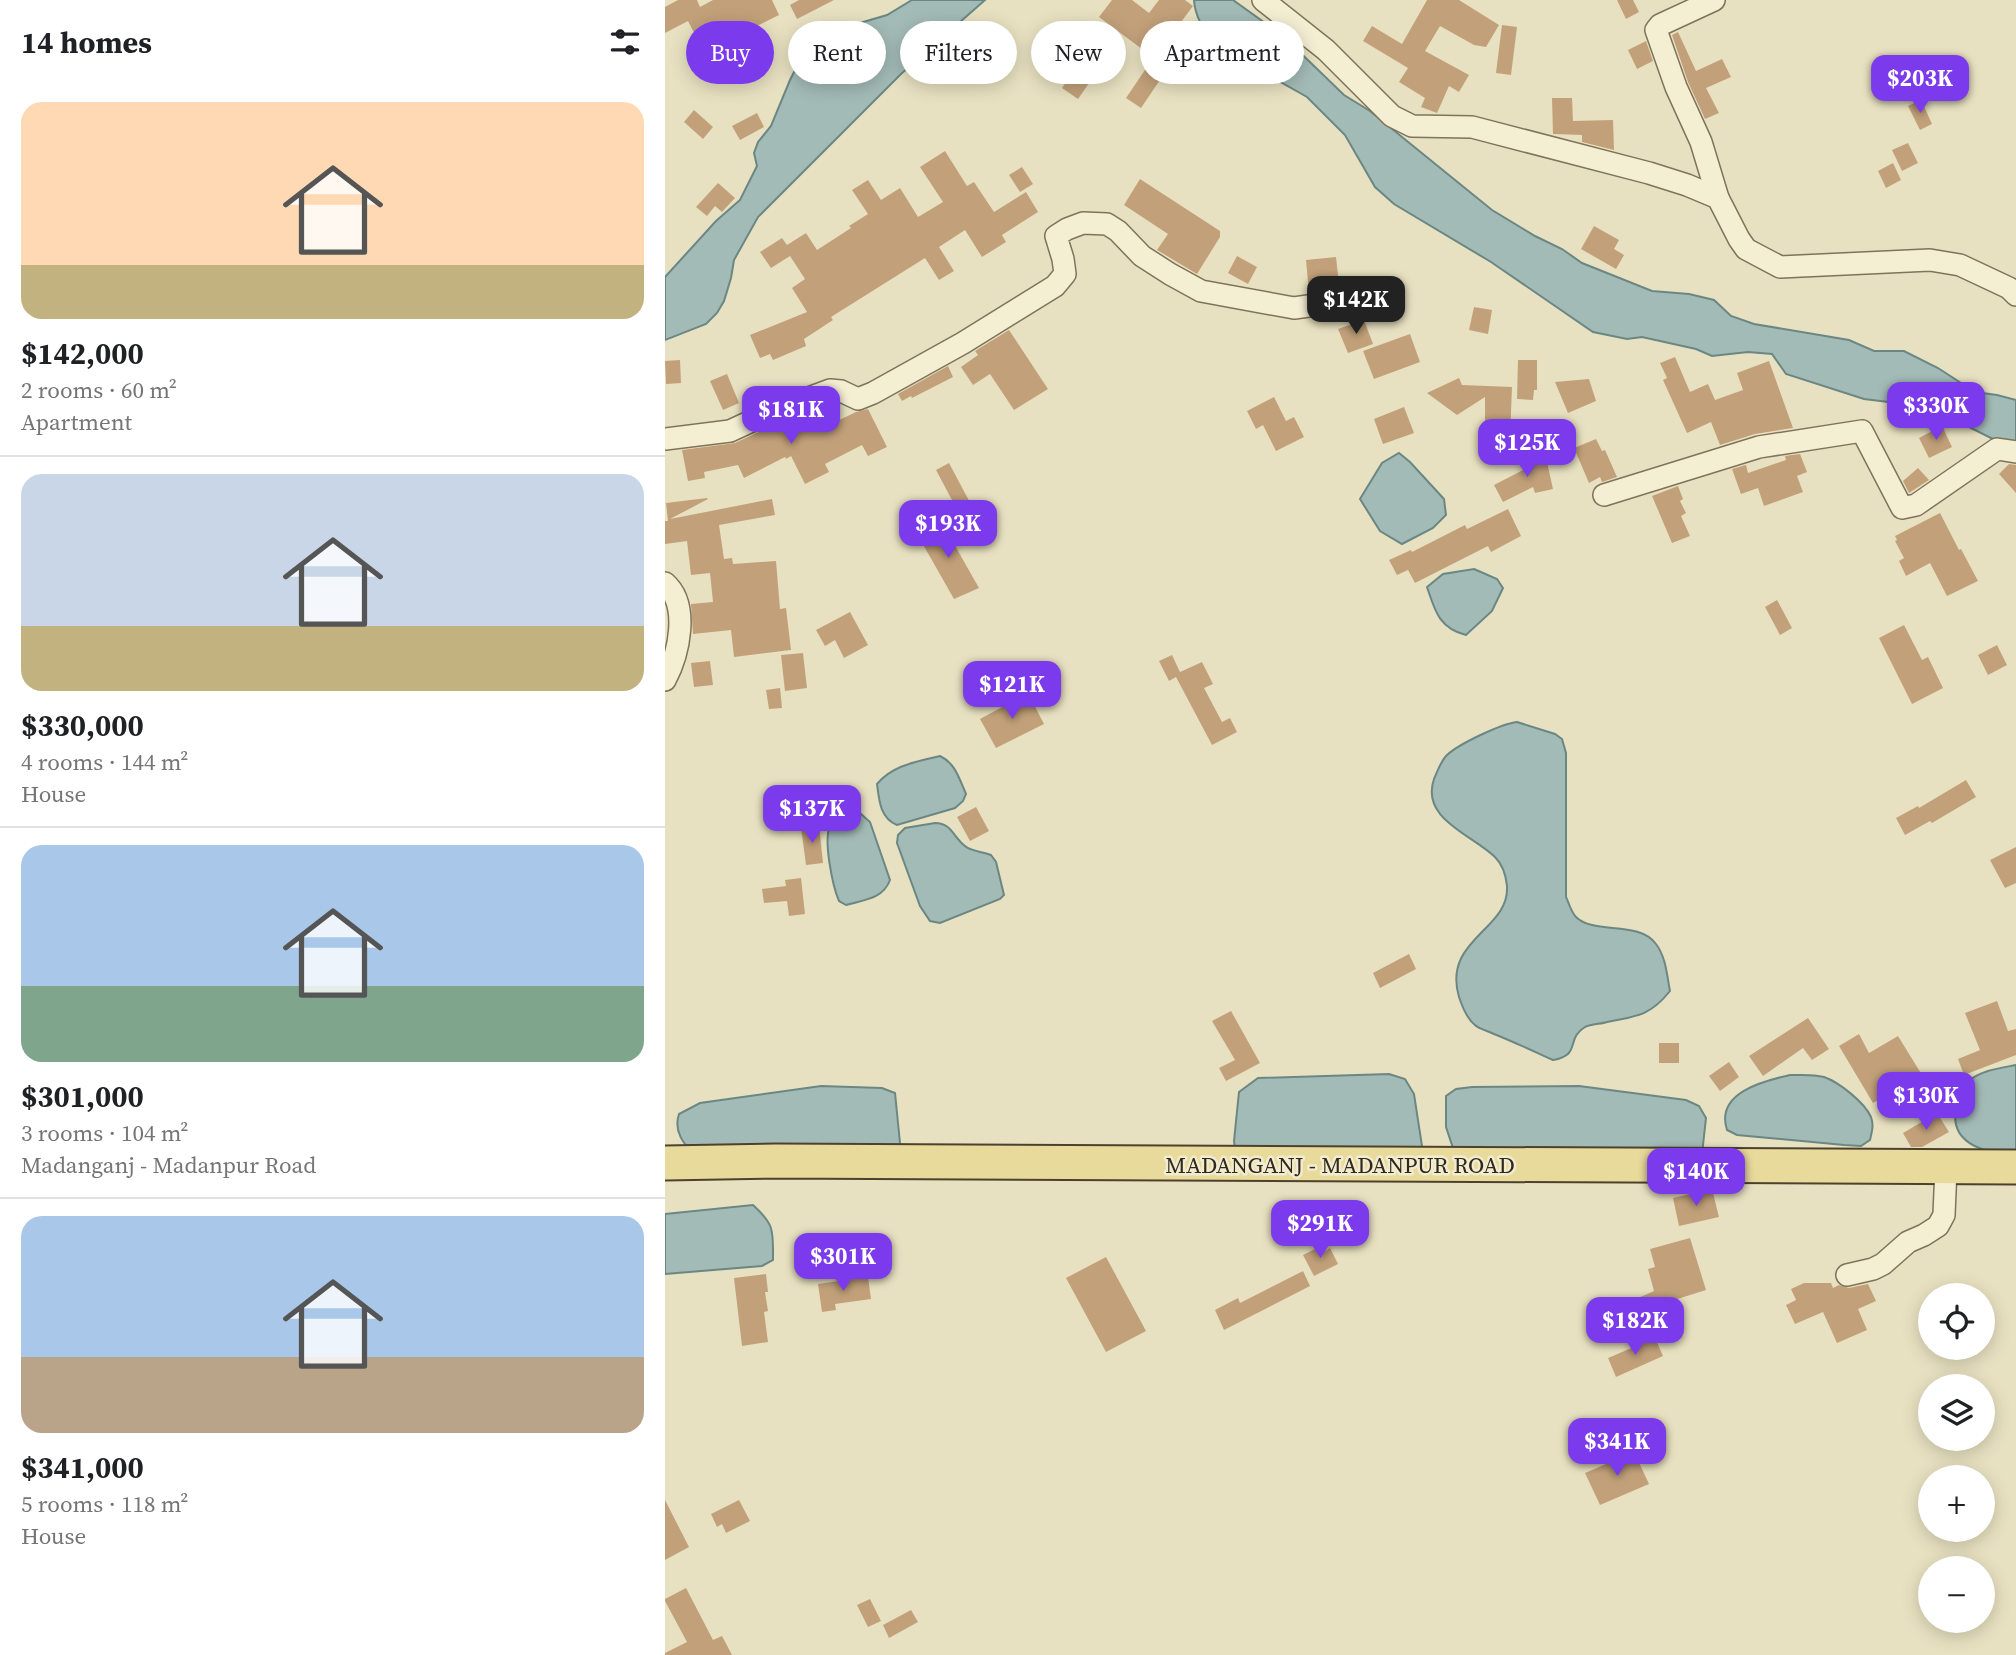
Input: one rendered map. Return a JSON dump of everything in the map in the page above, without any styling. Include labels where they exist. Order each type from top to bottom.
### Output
[{"type":"main road","name":"MADANGANJ - MADANPUR ROAD","points":[[665,1163],[789,1161],[2016,1167]]},
{"type":"street","points":[[1263,0],[1326,50],[1392,116],[1412,126],[1472,127],[1649,173],[1718,198]]},
{"type":"street","points":[[1714,0],[1660,25],[1656,30],[1676,87],[1701,142],[1718,198],[1746,249],[1780,267],[1930,260],[1961,265],[2009,288],[2016,295]]},
{"type":"street","points":[[665,439],[730,431],[830,390],[841,391],[858,399],[873,393],[963,343],[1055,286],[1065,274],[1056,236],[1083,223],[1107,224],[1118,231],[1142,256],[1201,291],[1294,308],[1330,303]]},
{"type":"street","points":[[1604,495],[1759,447],[1862,431],[1902,508],[1916,505],[1997,449],[2016,452]]},
{"type":"street","points":[[665,583],[677,603],[680,624],[673,666],[665,680]]},
{"type":"street","points":[[1847,1275],[1883,1264],[1908,1242],[1938,1226],[1944,1215],[1946,1168]]},
{"type":"water","points":[[912,0],[985,0],[961,21],[900,21],[900,75],[758,217],[734,260],[724,301],[717,313],[706,324],[665,340],[665,277],[716,221],[740,200],[757,166],[754,153],[758,142],[771,126],[788,84],[886,84],[886,21],[867,21],[887,15]]},
{"type":"water","points":[[1194,0],[1233,0],[1262,21],[1199,21]]},
{"type":"water","points":[[1304,56],[1344,95],[1370,111],[1492,210],[1582,263],[1652,291],[1689,294],[1714,300],[1731,316],[1754,324],[1849,340],[1874,351],[1904,351],[1938,368],[1975,392],[2016,400],[2016,447],[2001,443],[1929,407],[1864,399],[1786,374],[1772,354],[1748,352],[1712,356],[1696,349],[1642,337],[1627,339],[1593,332],[1491,262],[1394,204],[1375,187],[1345,135],[1307,97],[1284,84],[1304,84]]},
{"type":"water","points":[[1399,453],[1444,499],[1446,515],[1433,528],[1402,544],[1380,531],[1360,499],[1382,463]]},
{"type":"water","points":[[1474,569],[1497,579],[1503,588],[1492,611],[1466,635],[1450,628],[1439,617],[1427,587],[1443,574]]},
{"type":"water","points":[[1517,722],[1555,734],[1562,739],[1566,753],[1566,897],[1573,913],[1584,922],[1639,932],[1648,937],[1662,955],[1670,991],[1656,1006],[1642,1014],[1585,1027],[1576,1037],[1571,1051],[1562,1058],[1553,1060],[1479,1028],[1463,1008],[1456,977],[1460,961],[1498,914],[1505,901],[1507,886],[1497,860],[1441,815],[1432,793],[1434,779],[1446,756],[1480,735]]},
{"type":"water","points":[[940,756],[953,767],[959,777],[966,794],[963,801],[955,808],[897,825],[891,822],[881,808],[877,784],[898,768]]},
{"type":"water","points":[[856,813],[870,822],[890,880],[878,895],[846,905],[839,901],[834,885],[828,840],[831,825]]},
{"type":"water","points":[[935,823],[949,828],[967,848],[991,855],[996,862],[1004,895],[940,923],[930,921],[920,906],[897,843],[898,835],[905,828]]},
{"type":"water","points":[[2016,1065],[2016,1156],[1983,1150],[1959,1132],[1955,1122],[1959,1097],[1964,1087],[1975,1077],[1998,1068]]},
{"type":"water","points":[[1389,1074],[1405,1079],[1414,1094],[1422,1146],[1414,1158],[1236,1156],[1234,1141],[1239,1092],[1258,1078]]},
{"type":"water","points":[[1790,1075],[1824,1077],[1851,1094],[1871,1117],[1873,1125],[1870,1140],[1861,1146],[1844,1145],[1737,1135],[1727,1130],[1725,1117],[1735,1098],[1755,1085]]},
{"type":"water","points":[[821,1086],[882,1088],[895,1093],[901,1153],[696,1157],[684,1142],[677,1126],[679,1114],[700,1103]]},
{"type":"water","points":[[1579,1086],[1686,1100],[1699,1106],[1706,1118],[1702,1154],[1454,1151],[1446,1127],[1446,1096],[1456,1089]]},
{"type":"water","points":[[753,1205],[771,1229],[773,1260],[762,1266],[665,1274],[665,1214]]},
{"type":"building","points":[[678,0],[697,0],[700,7],[713,0],[772,0],[779,15],[767,21],[686,21],[665,33],[665,7]]},
{"type":"building","points":[[799,0],[834,0],[797,19],[790,5]]},
{"type":"building","points":[[1112,0],[1132,0],[1149,13],[1159,0],[1185,0],[1193,6],[1182,21],[1140,21],[1140,48],[1126,37],[1126,21],[1104,21],[1099,17]]},
{"type":"building","points":[[1427,0],[1459,0],[1499,25],[1486,47],[1474,45],[1440,26],[1425,51],[1469,75],[1459,92],[1449,86],[1437,113],[1421,107],[1425,98],[1399,82],[1408,68],[1363,41],[1372,26],[1402,44]]},
{"type":"building","points":[[1617,0],[1633,0],[1639,12],[1626,19]]},
{"type":"building","points":[[1502,25],[1517,27],[1511,75],[1496,73]]},
{"type":"building","points":[[1678,32],[1696,71],[1722,59],[1731,77],[1706,88],[1719,113],[1705,119],[1688,82],[1672,35]]},
{"type":"building","points":[[1646,41],[1653,61],[1637,69],[1628,50]]},
{"type":"building","points":[[1140,77],[1140,84],[1157,84],[1141,108],[1126,98]]},
{"type":"building","points":[[1065,84],[1088,84],[1078,99],[1062,88]]},
{"type":"building","points":[[1552,98],[1572,98],[1573,121],[1613,120],[1614,150],[1582,142],[1582,135],[1553,134]]},
{"type":"building","points":[[1921,100],[1932,124],[1920,130],[1908,106]]},
{"type":"building","points":[[694,110],[713,127],[703,139],[684,122]]},
{"type":"building","points":[[757,113],[764,127],[740,140],[732,126]]},
{"type":"building","points":[[1908,143],[1918,163],[1902,171],[1892,150]]},
{"type":"building","points":[[945,151],[967,186],[974,182],[994,212],[1026,192],[1038,212],[1002,235],[1006,242],[982,257],[965,230],[939,247],[954,271],[939,280],[925,258],[831,317],[833,320],[804,339],[806,346],[773,360],[770,354],[760,358],[750,335],[807,312],[792,288],[805,279],[790,256],[771,268],[760,252],[782,238],[787,245],[806,233],[817,250],[851,228],[849,226],[868,214],[852,190],[868,180],[881,200],[900,188],[918,217],[943,202],[920,167]]},
{"type":"building","points":[[1893,163],[1901,180],[1886,188],[1878,171]]},
{"type":"building","points":[[1022,167],[1033,184],[1020,192],[1009,175]]},
{"type":"building","points":[[1140,179],[1220,231],[1220,237],[1197,274],[1157,250],[1168,234],[1124,205]]},
{"type":"building","points":[[718,183],[735,198],[722,212],[715,206],[707,216],[696,207]]},
{"type":"building","points":[[1594,226],[1619,240],[1614,249],[1624,255],[1616,269],[1581,249]]},
{"type":"building","points":[[1237,256],[1257,267],[1248,284],[1228,273]]},
{"type":"building","points":[[1336,257],[1340,293],[1329,290],[1309,293],[1306,260]]},
{"type":"building","points":[[1374,290],[1379,306],[1350,317],[1344,302]]},
{"type":"building","points":[[1474,307],[1492,310],[1488,334],[1469,330]]},
{"type":"building","points":[[1364,320],[1373,344],[1348,353],[1338,329]]},
{"type":"building","points":[[1009,330],[1048,389],[1014,410],[990,374],[973,385],[961,367],[978,355],[975,351]]},
{"type":"building","points":[[1410,334],[1420,362],[1374,379],[1363,351]]},
{"type":"building","points":[[1675,357],[1690,392],[1708,384],[1715,400],[1743,390],[1737,373],[1769,361],[1793,428],[1755,434],[1720,445],[1711,422],[1687,433],[1663,380],[1667,378],[1660,363]]},
{"type":"building","points":[[680,360],[681,383],[666,384],[665,361]]},
{"type":"building","points":[[1518,360],[1537,360],[1537,390],[1534,390],[1533,400],[1517,399]]},
{"type":"building","points":[[948,366],[953,377],[902,401],[898,394]]},
{"type":"building","points":[[727,374],[739,403],[723,410],[710,381]]},
{"type":"building","points":[[1459,378],[1462,385],[1512,387],[1510,438],[1485,438],[1485,397],[1457,415],[1427,393]]},
{"type":"building","points":[[1589,379],[1596,401],[1568,413],[1555,382]]},
{"type":"building","points":[[1274,397],[1286,421],[1294,417],[1304,437],[1276,451],[1263,425],[1256,429],[1247,411]]},
{"type":"building","points":[[824,406],[833,423],[868,409],[887,447],[868,456],[862,445],[825,464],[829,472],[805,484],[791,456],[744,478],[738,465],[704,472],[705,478],[688,481],[682,450],[735,443]]},
{"type":"building","points":[[1404,407],[1414,433],[1383,444],[1374,419]]},
{"type":"building","points":[[1942,426],[1952,447],[1929,458],[1919,438]]},
{"type":"building","points":[[1596,439],[1602,451],[1605,450],[1617,477],[1602,482],[1600,477],[1589,483],[1574,448]]},
{"type":"building","points":[[1545,453],[1553,489],[1535,493],[1533,487],[1503,502],[1494,485],[1529,467],[1526,457]]},
{"type":"building","points":[[1800,454],[1807,472],[1797,476],[1803,492],[1764,506],[1758,488],[1741,494],[1732,469],[1746,465],[1748,473],[1786,460],[1785,456]]},
{"type":"building","points":[[949,463],[974,510],[961,517],[936,470]]},
{"type":"building","points":[[2009,464],[2016,465],[2016,493],[1999,474]]},
{"type":"building","points":[[1918,468],[1929,480],[1909,493],[1903,481]]},
{"type":"building","points":[[1678,486],[1683,499],[1680,501],[1686,513],[1681,516],[1690,536],[1672,543],[1652,496]]},
{"type":"building","points":[[707,498],[670,519],[772,499],[775,515],[719,525],[724,559],[732,558],[733,564],[776,561],[780,609],[786,608],[791,650],[734,657],[731,630],[693,634],[691,604],[713,602],[710,573],[691,575],[687,541],[665,544],[665,521],[668,521],[666,503]]},
{"type":"building","points":[[1508,509],[1521,536],[1491,552],[1488,546],[1415,583],[1408,570],[1397,575],[1389,560],[1411,550],[1412,552],[1465,525],[1467,529]]},
{"type":"building","points":[[1940,513],[1978,581],[1947,596],[1930,563],[1906,576],[1899,561],[1904,558],[1895,541],[1895,536]]},
{"type":"building","points":[[941,521],[979,588],[954,599],[917,534]]},
{"type":"building","points":[[1777,600],[1792,628],[1780,635],[1765,607]]},
{"type":"building","points":[[850,612],[868,645],[844,658],[835,640],[825,646],[816,630]]},
{"type":"building","points":[[1904,625],[1922,660],[1928,657],[1943,688],[1912,704],[1879,638]]},
{"type":"building","points":[[1997,645],[2007,665],[1988,675],[1978,655]]},
{"type":"building","points":[[803,653],[807,688],[785,691],[781,655]]},
{"type":"building","points":[[1172,655],[1180,672],[1202,662],[1213,684],[1204,688],[1222,722],[1230,718],[1237,732],[1212,745],[1176,677],[1169,681],[1159,661]]},
{"type":"building","points":[[710,661],[713,685],[694,687],[691,663]]},
{"type":"building","points":[[780,688],[782,708],[769,709],[766,690]]},
{"type":"building","points":[[1028,693],[1044,724],[996,748],[980,719]]},
{"type":"building","points":[[1966,780],[1976,797],[1932,823],[1930,821],[1905,835],[1896,818],[1918,806],[1919,808]]},
{"type":"building","points":[[976,807],[989,831],[970,841],[957,817]]},
{"type":"building","points":[[819,825],[823,863],[806,865],[801,827]]},
{"type":"building","points":[[2016,847],[2016,883],[2005,888],[1990,860]]},
{"type":"building","points":[[801,878],[805,914],[789,916],[787,901],[764,903],[762,889],[786,886],[785,880]]},
{"type":"building","points":[[1409,954],[1416,969],[1380,988],[1373,973]]},
{"type":"building","points":[[1997,1001],[2008,1031],[2016,1029],[2016,1055],[1964,1075],[1958,1059],[1980,1050],[1965,1013]]},
{"type":"building","points":[[1231,1011],[1260,1063],[1226,1081],[1219,1068],[1235,1060],[1212,1021]]},
{"type":"building","points":[[1808,1018],[1829,1049],[1812,1060],[1803,1048],[1763,1076],[1749,1056]]},
{"type":"building","points":[[1859,1034],[1869,1053],[1898,1036],[1922,1075],[1873,1103],[1839,1046]]},
{"type":"building","points":[[1659,1043],[1679,1043],[1679,1063],[1659,1063]]},
{"type":"building","points":[[1729,1062],[1739,1077],[1720,1091],[1709,1076]]},
{"type":"building","points":[[1937,1113],[1949,1132],[1922,1147],[1911,1147],[1903,1133]]},
{"type":"building","points":[[1712,1189],[1719,1217],[1679,1226],[1673,1198]]},
{"type":"building","points":[[1690,1238],[1706,1290],[1655,1306],[1666,1330],[1652,1335],[1643,1313],[1632,1318],[1630,1313],[1623,1315],[1620,1306],[1654,1291],[1648,1269],[1655,1267],[1650,1249]]},
{"type":"building","points":[[1321,1246],[1324,1252],[1330,1248],[1338,1264],[1314,1276],[1303,1255]]},
{"type":"building","points":[[1106,1257],[1146,1331],[1106,1352],[1066,1278]]},
{"type":"building","points":[[1303,1271],[1310,1286],[1224,1330],[1215,1310],[1238,1298],[1240,1303]]},
{"type":"building","points":[[766,1274],[768,1311],[764,1312],[768,1342],[742,1346],[734,1278]]},
{"type":"building","points":[[868,1277],[871,1299],[835,1304],[836,1310],[822,1312],[818,1284]]},
{"type":"building","points":[[1804,1283],[1831,1283],[1833,1288],[1839,1285],[1849,1288],[1868,1284],[1876,1301],[1858,1309],[1867,1330],[1837,1343],[1823,1312],[1795,1324],[1786,1305],[1796,1300],[1791,1289]]},
{"type":"building","points":[[1655,1338],[1663,1356],[1616,1377],[1608,1358]]},
{"type":"building","points":[[1634,1452],[1649,1484],[1600,1505],[1585,1473]]},
{"type":"building","points":[[665,1500],[689,1547],[665,1560]]},
{"type":"building","points":[[739,1500],[750,1521],[726,1533],[722,1524],[717,1527],[711,1514]]},
{"type":"building","points":[[686,1588],[713,1640],[722,1636],[732,1655],[665,1655],[687,1642],[665,1601]]},
{"type":"building","points":[[870,1599],[881,1621],[868,1627],[857,1605]]},
{"type":"building","points":[[911,1610],[918,1622],[889,1638],[883,1625]]}]
